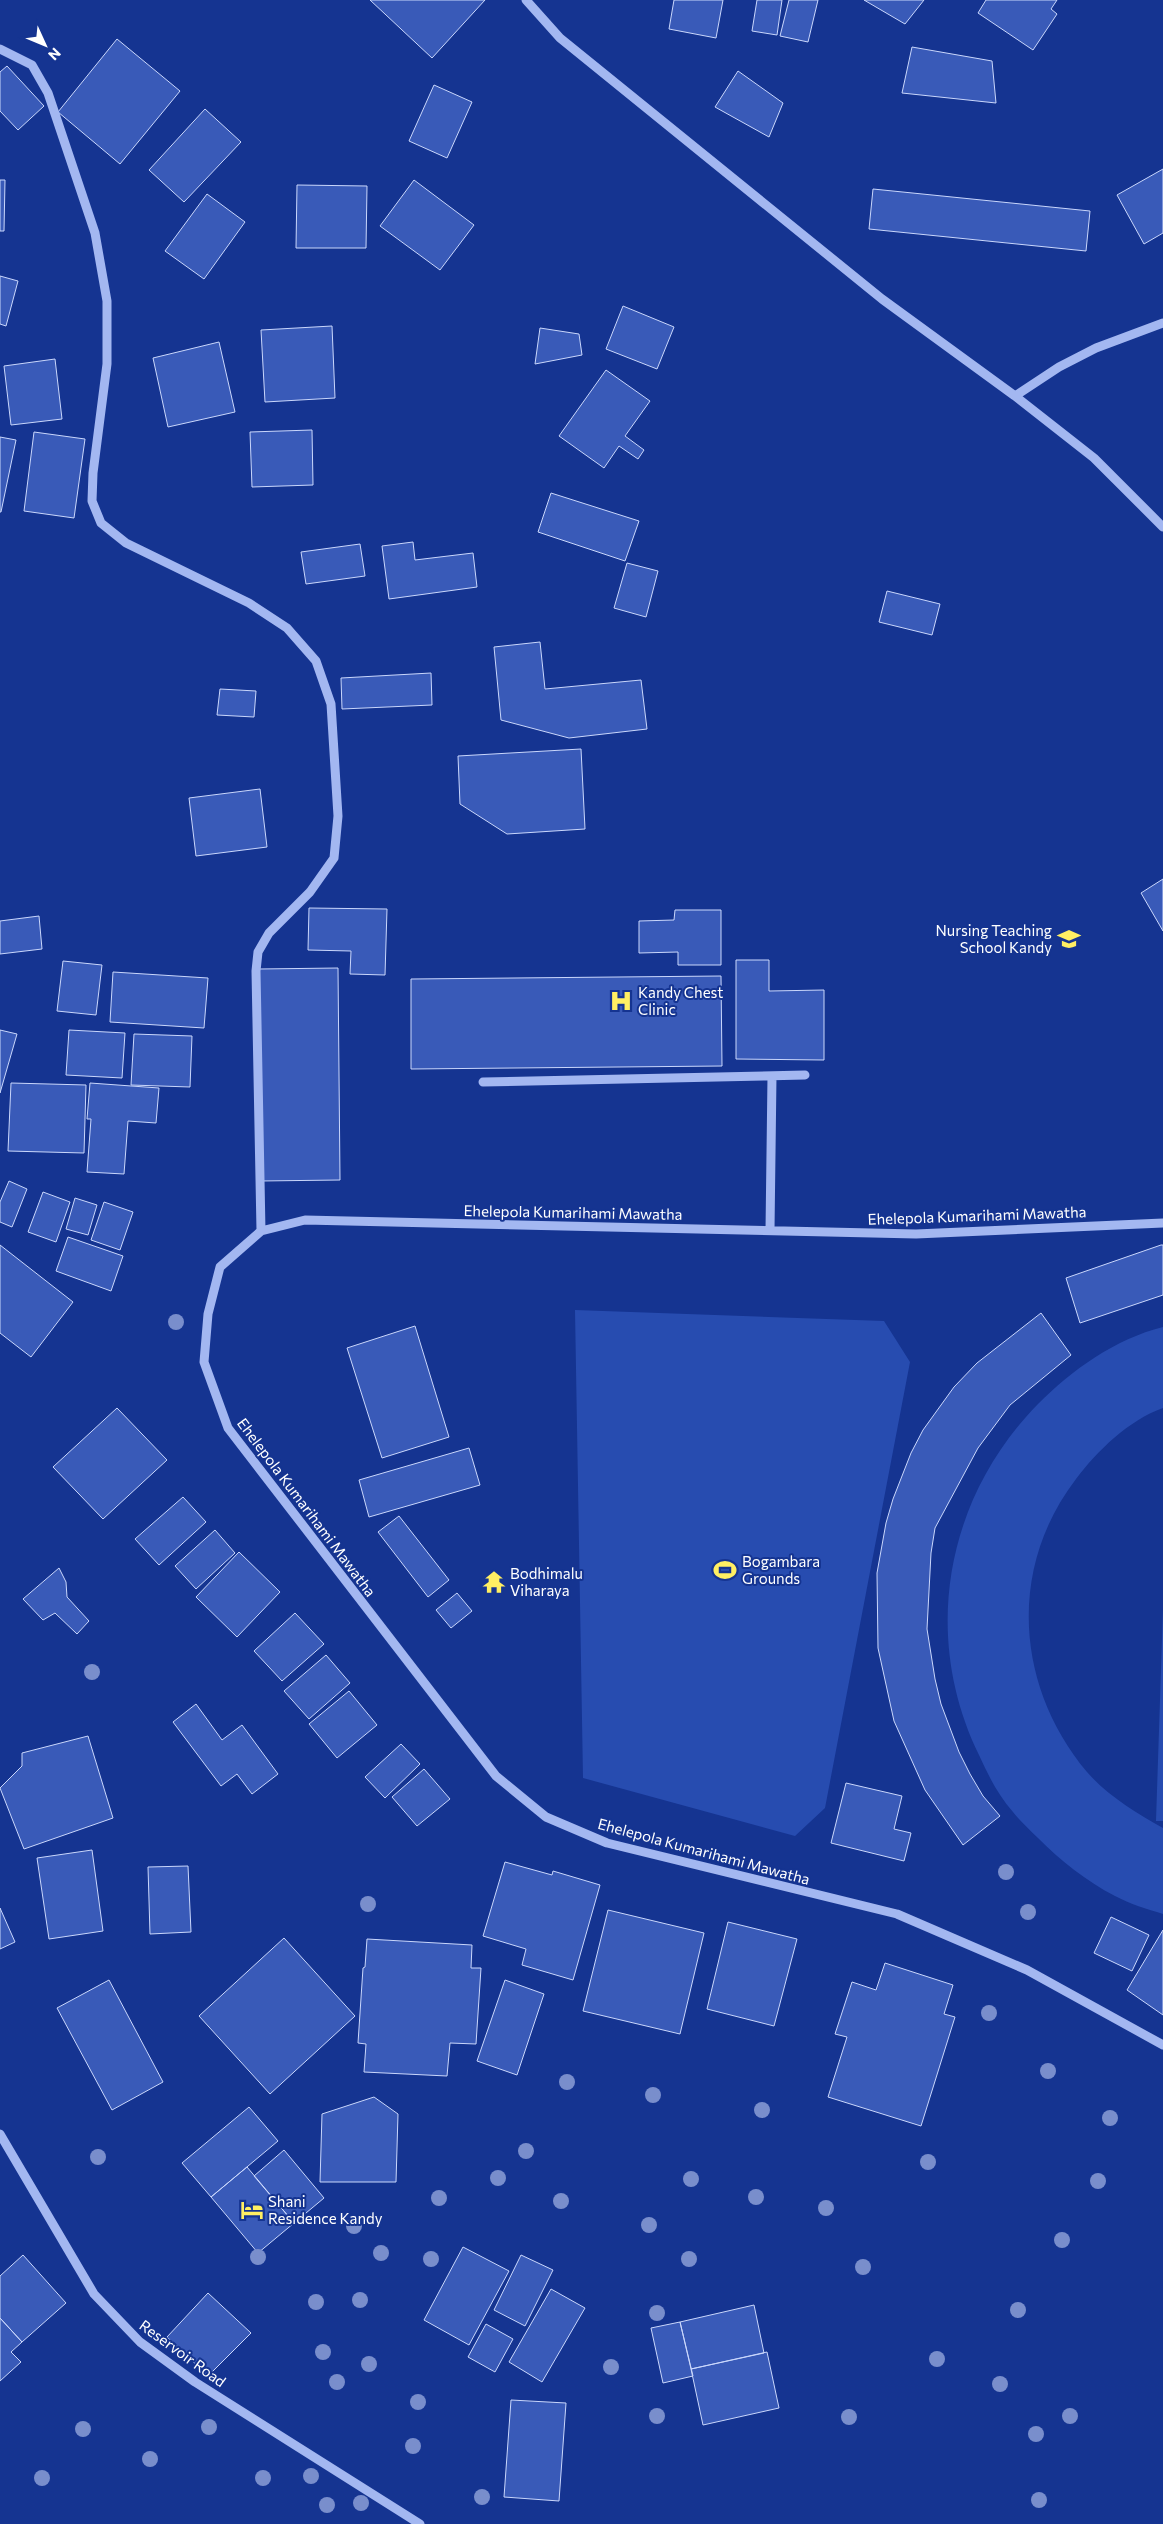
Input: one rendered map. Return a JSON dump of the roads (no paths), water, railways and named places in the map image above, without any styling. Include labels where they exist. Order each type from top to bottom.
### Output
[{"type":"street","points":[[526,0],[560,38],[882,299],[1014,396],[1094,458],[1163,527]]},
{"type":"street","points":[[0,49],[32,65],[48,93],[57,125],[96,233],[108,301],[107,364],[93,473],[92,501],[101,523],[126,543],[249,603],[287,628],[316,661],[331,704],[338,816],[334,858],[310,892],[269,932],[258,952],[256,971],[260,1231]]},
{"type":"street","points":[[1014,396],[1059,367],[1096,348],[1163,323]]},
{"type":"street","points":[[483,1082],[805,1075]]},
{"type":"street","points":[[770,1230],[772,1076]]},
{"type":"street","name":"Ehelepola Kumarihami Mawatha","points":[[1163,1223],[916,1234],[305,1220],[260,1231],[220,1267],[208,1314],[204,1362],[228,1428],[496,1776],[546,1817],[607,1843],[897,1914],[1027,1970],[1163,2045]]},
{"type":"street","name":"Reservoir Road","points":[[0,2134],[94,2294],[140,2342],[195,2382],[420,2524]]},
{"type":"place","name":"Nursing Teaching School Kandy","points":[[1069,939]]},
{"type":"place","name":"Kandy Chest Clinic","points":[[621,1001]]},
{"type":"place","name":"Bogambara Grounds","points":[[725,1570]]},
{"type":"place","name":"Bodhimalu Viharaya","points":[[494,1582]]},
{"type":"place","name":"Shani Residence Kandy","points":[[252,2210]]}]
